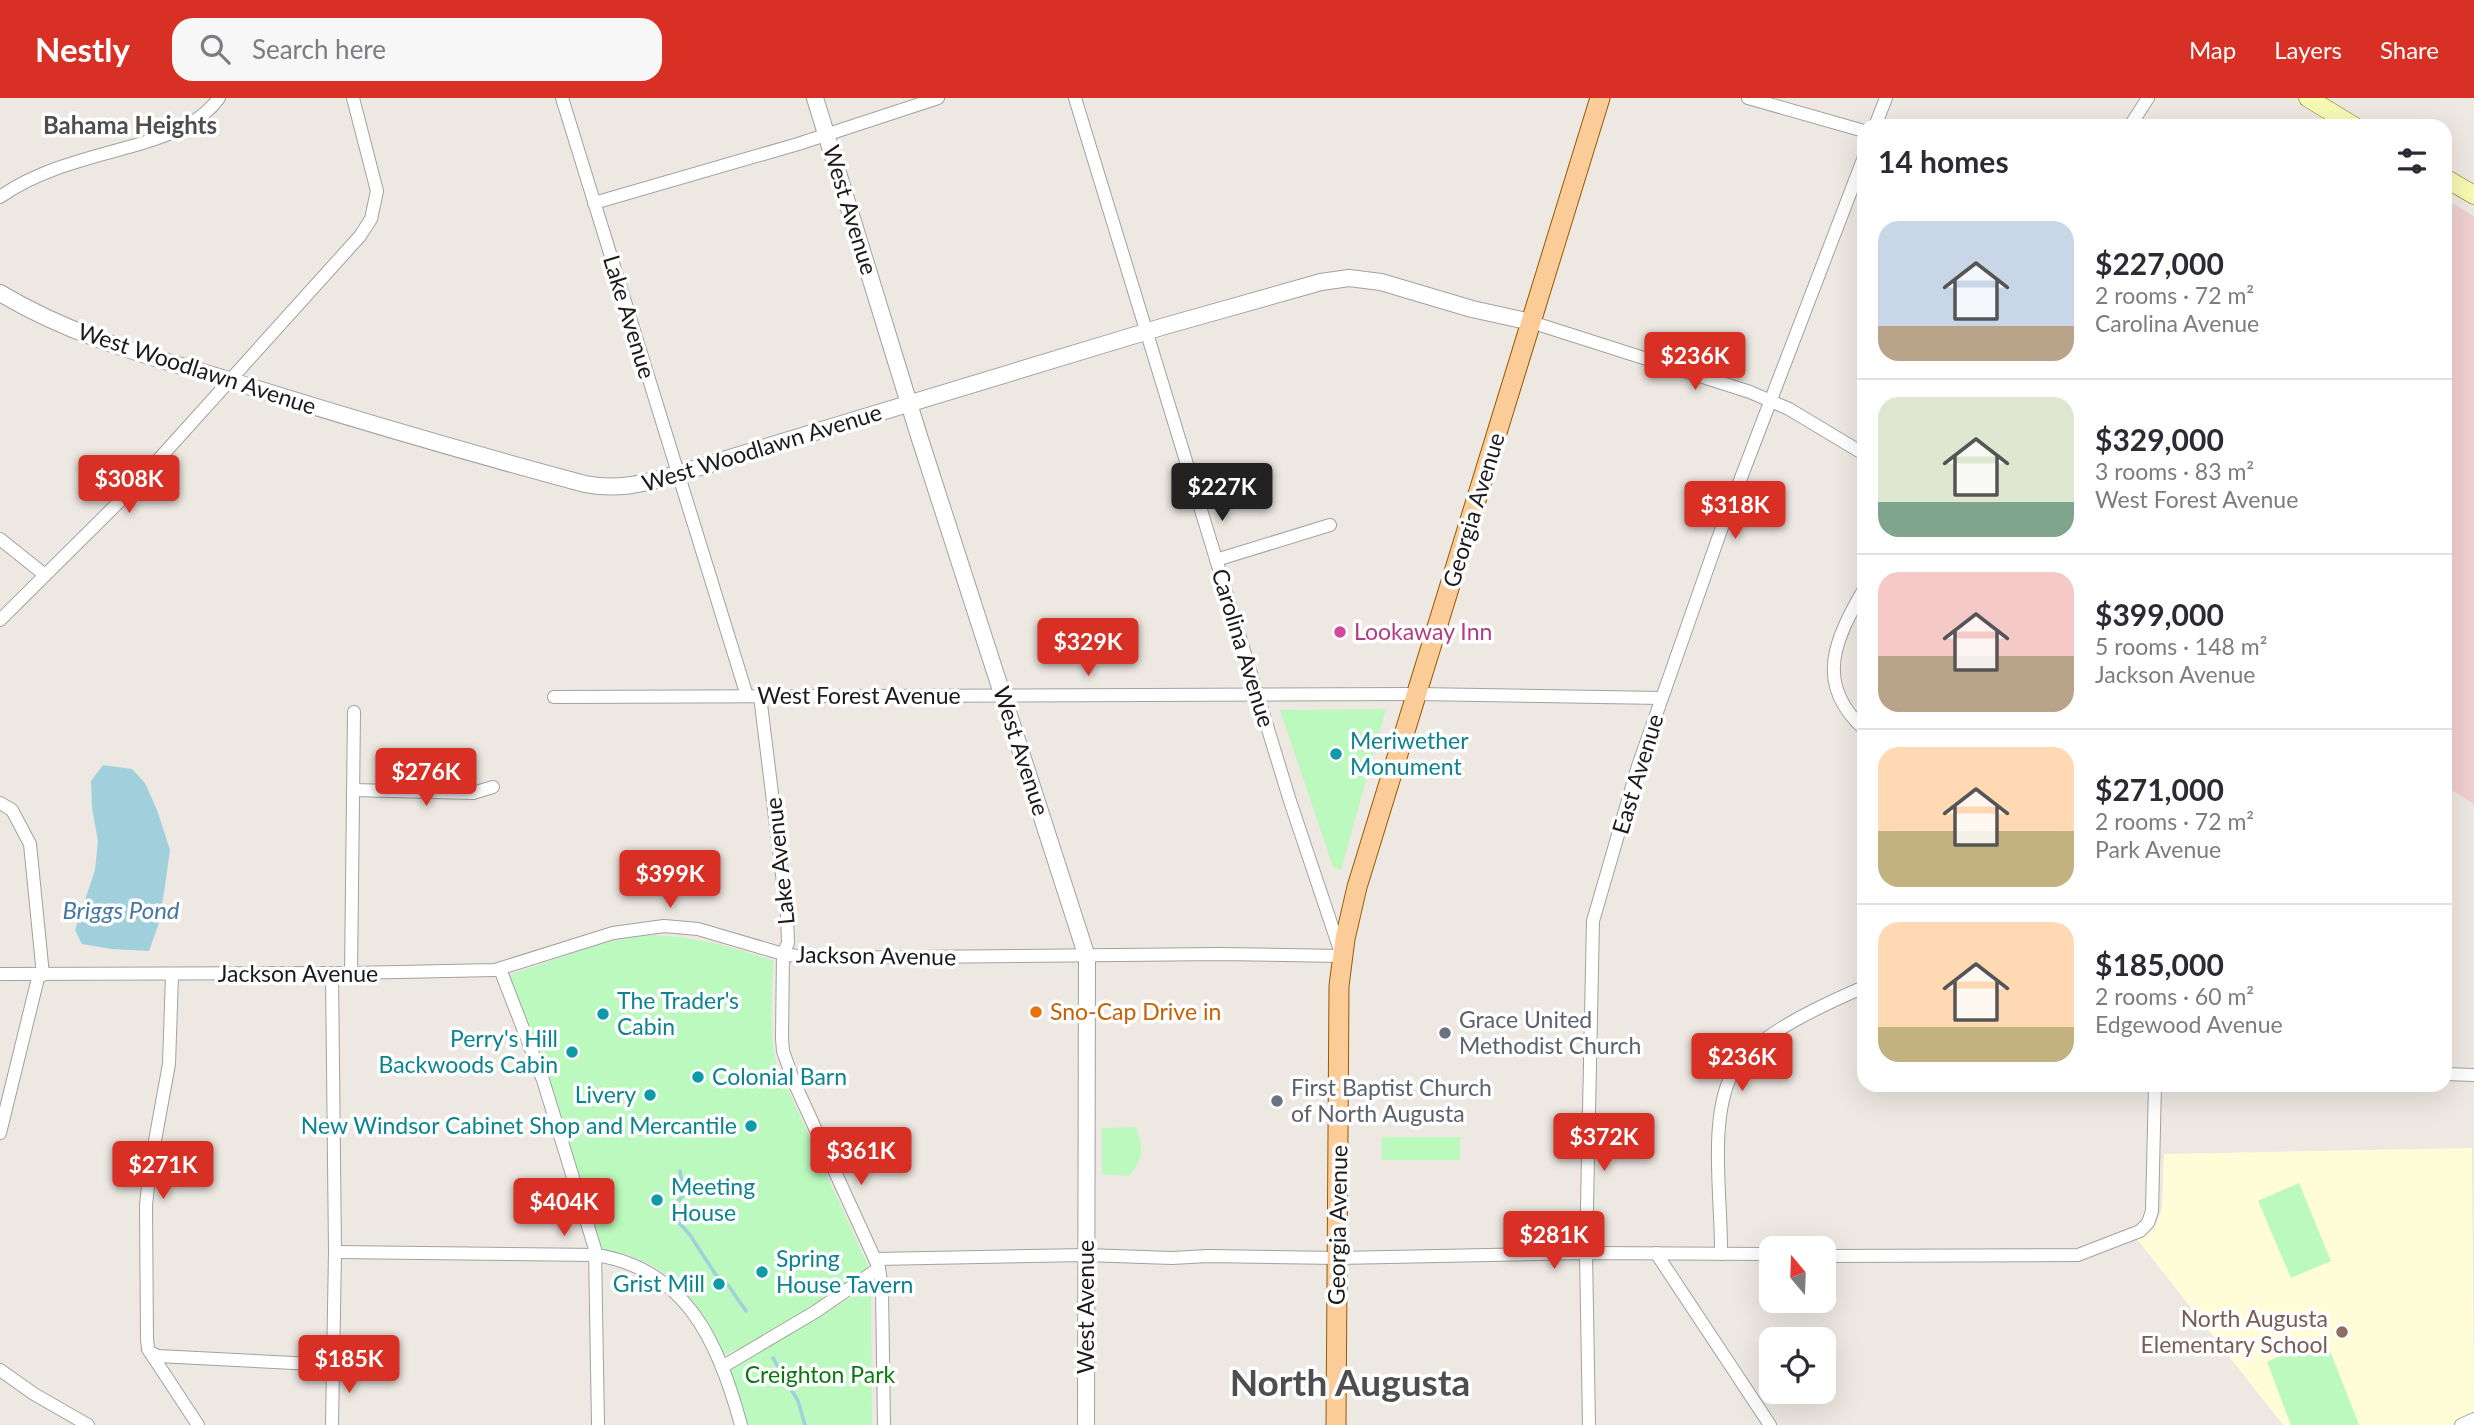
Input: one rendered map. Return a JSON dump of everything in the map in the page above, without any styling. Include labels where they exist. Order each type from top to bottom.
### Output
[{"type":"main road","name":"Georgia Avenue","points":[[1336,1425],[1339,995],[1342,956],[1357,887],[1600,98]]},
{"type":"main road","points":[[2308,98],[2342,119]]},
{"type":"main road","points":[[2452,182],[2474,195]]},
{"type":"street","points":[[0,197],[33,178],[178,130],[205,114],[219,98]]},
{"type":"street","points":[[0,620],[131,490],[360,236],[371,219],[376,201],[376,182],[353,98]]},
{"type":"street","name":"Lake Avenue","points":[[562,98],[677,474],[753,696],[787,915],[788,943],[783,954],[783,1051],[794,1083],[877,1263],[883,1289],[884,1425]]},
{"type":"street","name":"West Avenue","points":[[815,98],[909,404],[1087,957],[1086,1425]]},
{"type":"street","points":[[594,203],[938,98]]},
{"type":"street","name":"Carolina Avenue","points":[[1075,98],[1312,870],[1342,956]]},
{"type":"street","points":[[1748,98],[1857,129]]},
{"type":"street","points":[[1878,119],[1886,98]]},
{"type":"street","points":[[2134,119],[2148,98]]},
{"type":"street","name":"East Avenue","points":[[1589,1425],[1586,1253],[1593,920],[1638,766],[1721,530],[1857,175]]},
{"type":"street","name":"West Woodlawn Avenue","points":[[0,293],[99,341],[422,440],[585,484],[625,488],[1308,285],[1349,278],[1381,282],[1472,309],[1531,322]]},
{"type":"street","points":[[1531,322],[1772,400],[1857,450]]},
{"type":"street","points":[[1216,560],[1330,524]]},
{"type":"street","points":[[0,539],[45,575]]},
{"type":"street","points":[[1857,601],[1842,626],[1836,648],[1834,672],[1844,706],[1857,721]]},
{"type":"street","name":"West Forest Avenue","points":[[554,697],[1417,694],[1662,698]]},
{"type":"street","points":[[351,973],[354,712]]},
{"type":"street","points":[[353,790],[473,793],[492,787]]},
{"type":"street","points":[[0,803],[12,810],[30,844],[41,974],[0,1133]]},
{"type":"street","name":"Jackson Avenue","points":[[0,974],[476,972],[500,969],[613,933],[655,927],[698,929],[783,954],[812,958],[1221,954],[1342,956]]},
{"type":"street","points":[[500,969],[543,1080],[596,1255],[598,1425]]},
{"type":"street","points":[[332,973],[335,1252],[332,1425]]},
{"type":"street","points":[[172,975],[169,1064],[146,1205],[146,1339],[150,1352],[198,1425]]},
{"type":"street","points":[[1721,1254],[1719,1124],[1732,1073],[1755,1046],[1857,990]]},
{"type":"street","points":[[2452,1074],[2474,1075]]},
{"type":"street","points":[[1836,1256],[2078,1255],[2129,1236],[2144,1228],[2152,1211],[2155,1092]]},
{"type":"street","points":[[335,1252],[596,1255],[638,1266],[675,1291],[702,1325],[722,1367],[741,1425]]},
{"type":"street","points":[[722,1367],[798,1323],[877,1263],[1086,1255],[1338,1258],[1586,1253],[1759,1254]]},
{"type":"street","points":[[1656,1254],[1770,1425]]},
{"type":"street","points":[[150,1352],[158,1356],[333,1365]]},
{"type":"street","points":[[0,1370],[34,1394],[88,1425]]},
{"type":"street","points":[[2461,1425],[2474,1419]]},
{"type":"shaded area","points":[[2452,203],[2474,216],[2474,804],[2452,790]]},
{"type":"shaded area","name":"North Augusta Elementary School","points":[[2472,1148],[2474,1425],[2283,1425],[2137,1239],[2156,1225],[2162,1208],[2164,1154]]},
{"type":"green space","points":[[1386,709],[1341,870],[1333,867],[1280,710]]},
{"type":"green space","points":[[647,935],[696,940],[773,960],[772,1024],[776,1063],[869,1268],[780,1327],[723,1355],[701,1315],[677,1284],[645,1262],[601,1249],[508,975],[607,942]]},
{"type":"green space","points":[[1136,1127],[1141,1153],[1129,1176],[1102,1174],[1102,1128]]},
{"type":"green space","points":[[1382,1137],[1460,1137],[1460,1160],[1382,1160]]},
{"type":"green space","points":[[2299,1183],[2331,1261],[2291,1278],[2258,1201]]},
{"type":"green space","name":"Creighton Park","points":[[871,1285],[872,1425],[746,1425],[728,1371]]},
{"type":"green space","points":[[2324,1335],[2359,1425],[2291,1425],[2267,1362]]},
{"type":"water","name":"Briggs Pond","points":[[103,765],[132,769],[145,783],[170,850],[160,920],[149,951],[82,944],[75,930],[95,870],[98,841],[92,808],[91,781]]},
{"type":"waterway","points":[[680,1171],[684,1195],[673,1206],[673,1216],[746,1311]]},
{"type":"waterway","points":[[773,1358],[798,1401],[805,1425]]},
{"type":"place","name":"Lookaway Inn","points":[[1340,632]]},
{"type":"place","name":"Meriwether Monument","points":[[1336,754]]},
{"type":"place","name":"Sno-Cap Drive in","points":[[1036,1012]]},
{"type":"place","name":"The Trader's Cabin","points":[[603,1014]]},
{"type":"place","name":"Grace United Methodist Church","points":[[1445,1033]]},
{"type":"place","name":"Perry's Hill Backwoods Cabin","points":[[572,1052]]},
{"type":"place","name":"Colonial Barn","points":[[698,1077]]},
{"type":"place","name":"Livery","points":[[650,1095]]},
{"type":"place","name":"First Baptist Church of North Augusta","points":[[1277,1101]]},
{"type":"place","name":"New Windsor Cabinet Shop and Mercantile","points":[[751,1126]]},
{"type":"place","name":"Meeting House","points":[[657,1200]]},
{"type":"place","name":"Spring House Tavern","points":[[762,1272]]},
{"type":"place","name":"Grist Mill","points":[[719,1284]]},
{"type":"place","name":"North Augusta Elementary School","points":[[2342,1332]]},
{"type":"district","name":"Bahama Heights","points":[[130,126]]},
{"type":"district","name":"North Augusta","points":[[1350,1383]]}]
